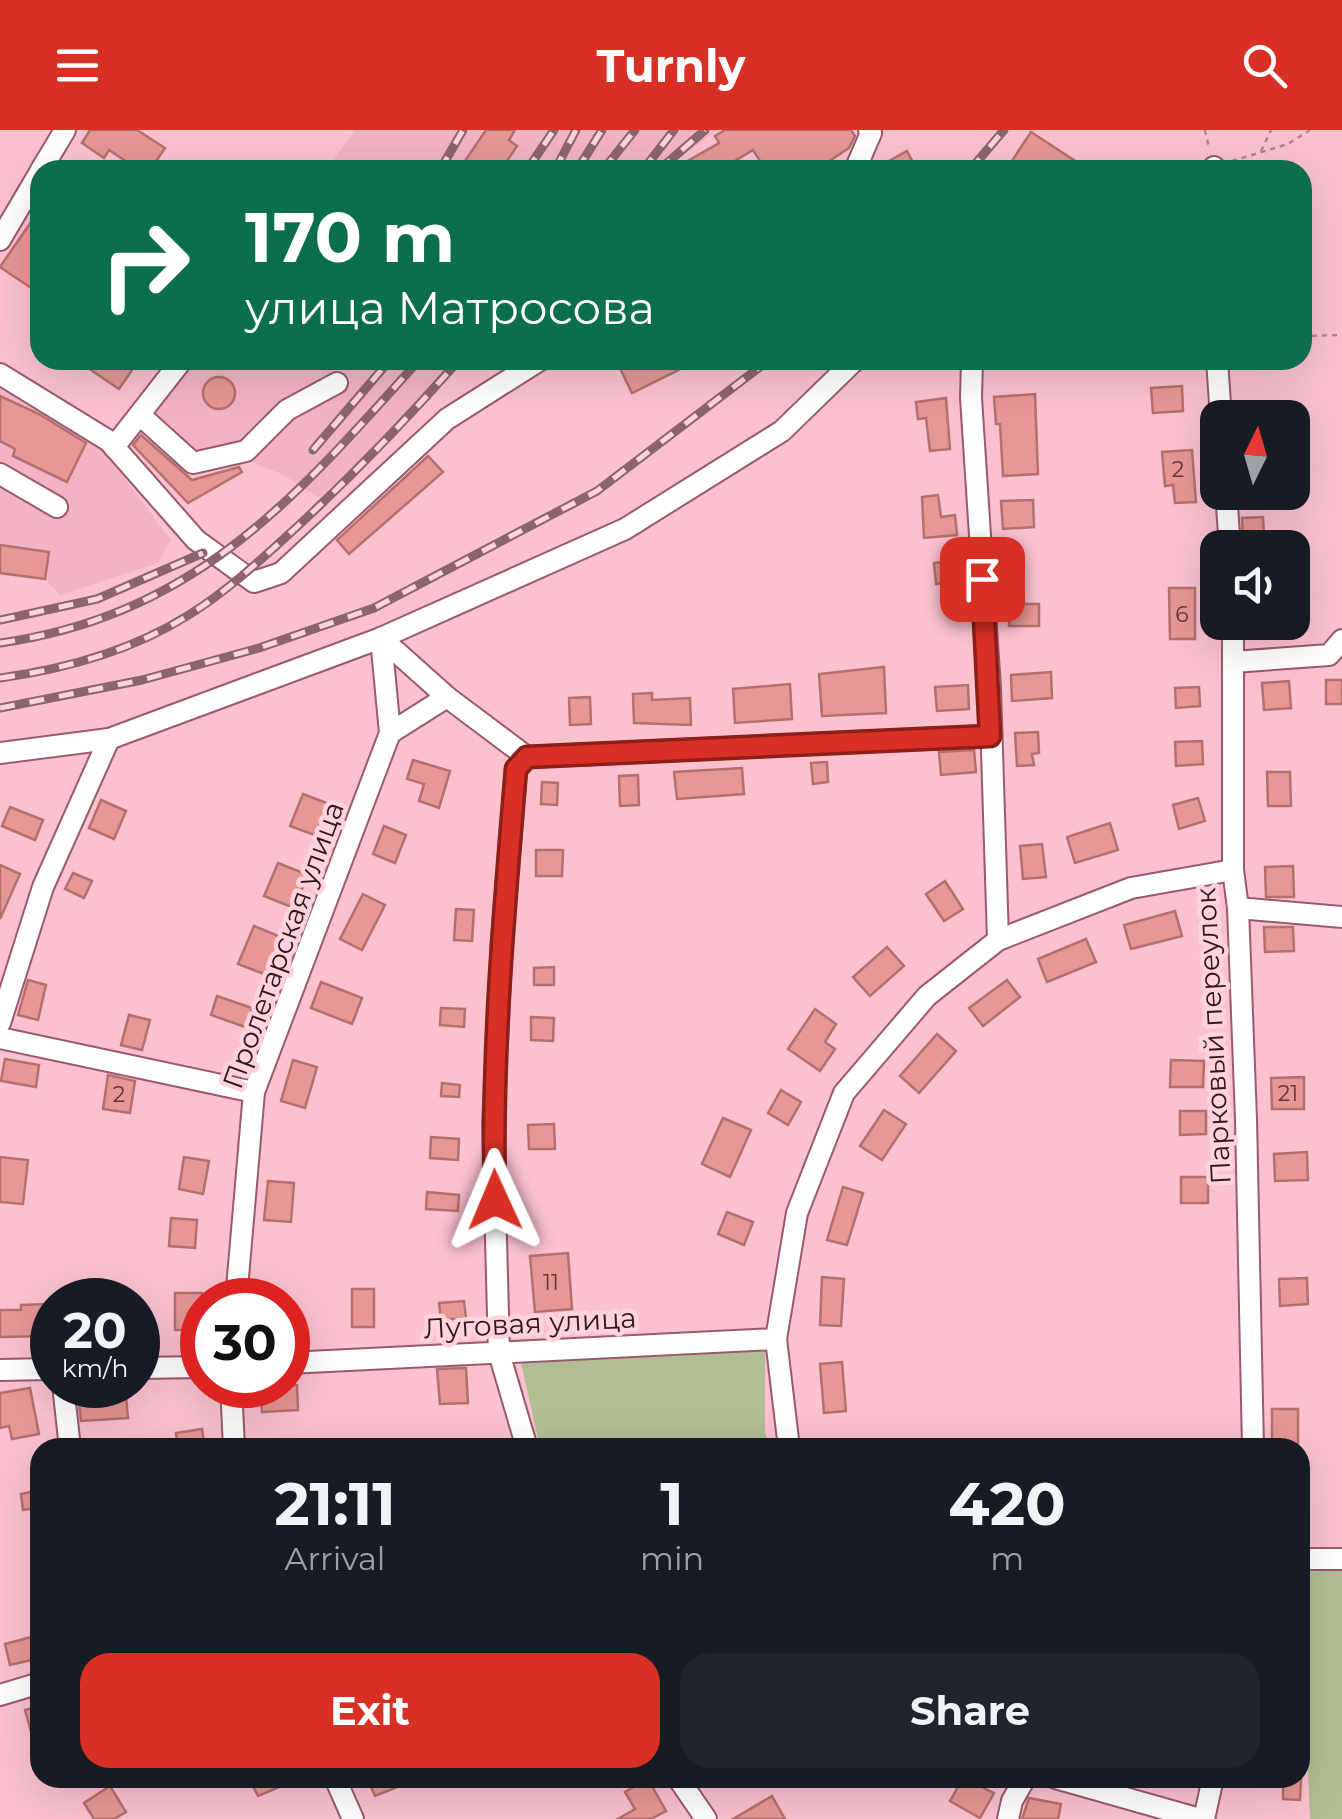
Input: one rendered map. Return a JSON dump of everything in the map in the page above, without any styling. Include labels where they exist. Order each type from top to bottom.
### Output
[{"type":"street","points":[[46,160],[64,130]]},
{"type":"street","points":[[858,160],[869,130]]},
{"type":"street","points":[[0,240],[30,188]]},
{"type":"street","points":[[114,447],[175,370]]},
{"type":"street","points":[[0,374],[109,441],[196,540],[254,582],[281,574],[447,419],[524,370]]},
{"type":"street","points":[[0,752],[109,739],[381,638],[625,529],[782,430],[845,370]]},
{"type":"street","points":[[972,370],[998,940]]},
{"type":"street","points":[[1218,370],[1220,400]]},
{"type":"street","points":[[141,416],[193,463],[246,451],[287,410],[337,383]]},
{"type":"street","points":[[0,474],[58,507]]},
{"type":"street","points":[[381,638],[447,698],[527,757],[990,736]]},
{"type":"street","points":[[381,638],[390,733],[447,698]]},
{"type":"street","name":"Парковый переулок","points":[[1233,640],[1233,870],[1238,908],[1246,1119],[1253,1438]]},
{"type":"street","points":[[1233,662],[1329,655],[1342,640]]},
{"type":"street","name":"Пролетарская улица","points":[[238,1278],[254,1092],[390,733]]},
{"type":"street","points":[[0,1023],[43,887],[109,739]]},
{"type":"street","points":[[524,1438],[499,1352],[493,1124],[516,769],[527,757]]},
{"type":"street","points":[[788,1438],[776,1338],[797,1213],[844,1093],[927,996],[998,940],[1131,888],[1233,870]]},
{"type":"street","points":[[1238,908],[1342,917]]},
{"type":"street","points":[[0,1038],[254,1092]]},
{"type":"street","name":"Луговая улица","points":[[310,1363],[776,1338]]},
{"type":"street","points":[[0,1370],[30,1369]]},
{"type":"street","points":[[65,1408],[69,1438]]},
{"type":"street","points":[[232,1408],[234,1438]]},
{"type":"street","points":[[1310,1559],[1342,1559]]},
{"type":"street","points":[[0,1695],[30,1686]]},
{"type":"street","points":[[339,1788],[353,1819]]},
{"type":"street","points":[[685,1788],[706,1819]]},
{"type":"street","points":[[1008,1819],[1019,1788]]},
{"type":"street","points":[[1091,1788],[1202,1819],[1210,1788]]},
{"type":"path","points":[[1260,152],[1271,130]]},
{"type":"path","points":[[1237,160],[1288,144],[1310,130]]},
{"type":"path","points":[[1312,336],[1342,335]]},
{"type":"shaded area","points":[[355,130],[717,130],[676,160],[333,160]]},
{"type":"shaded area","points":[[170,370],[456,370],[319,498],[282,474],[238,457],[190,449],[140,407]]},
{"type":"shaded area","points":[[0,381],[91,434],[171,540],[158,563],[60,595],[45,579],[0,575]]},
{"type":"green space","points":[[765,1348],[767,1438],[538,1438],[521,1363]]},
{"type":"green space","points":[[1342,1570],[1342,1819],[1310,1819],[1310,1572]]},
{"type":"building","points":[[90,130],[137,130],[165,148],[157,160],[124,160],[109,150],[104,158],[82,143]]},
{"type":"building","points":[[486,130],[515,130],[509,140],[517,146],[508,160],[466,160]]},
{"type":"building","points":[[725,130],[851,130],[855,136],[849,148],[831,160],[760,160],[753,150],[736,160],[689,160],[719,143],[715,136]]},
{"type":"building","points":[[1031,132],[1074,160],[1013,160]]},
{"type":"building","points":[[907,151],[912,160],[891,160]]},
{"type":"building","points":[[30,224],[30,287],[0,267]]},
{"type":"building","points":[[91,370],[132,370],[119,389]]},
{"type":"building","points":[[621,370],[679,370],[632,393]]},
{"type":"building","points":[[219,377],[231,381],[235,393],[231,405],[219,409],[207,405],[203,393],[207,381]]},
{"type":"building","points":[[1182,386],[1183,411],[1153,413],[1151,388]]},
{"type":"building","points":[[1035,394],[1038,474],[1003,476],[994,397]]},
{"type":"building","points":[[0,396],[86,443],[67,482],[13,456],[15,449],[0,441]]},
{"type":"building","points":[[946,398],[950,449],[930,451],[926,418],[918,419],[916,402]]},
{"type":"building","points":[[141,435],[192,480],[239,467],[242,472],[188,503],[133,445]]},
{"type":"building","points":[[1192,450],[1196,502],[1175,503],[1173,485],[1165,486],[1162,452]]},
{"type":"building","points":[[428,456],[443,472],[349,554],[337,540]]},
{"type":"building","points":[[938,495],[941,517],[955,515],[957,535],[924,538],[922,497]]},
{"type":"building","points":[[1033,500],[1034,527],[1003,529],[1001,501]]},
{"type":"building","points":[[1263,517],[1264,530],[1243,530],[1242,518]]},
{"type":"building","points":[[0,545],[49,552],[45,579],[0,573]]},
{"type":"building","points":[[958,560],[961,580],[936,584],[934,563]]},
{"type":"building","points":[[1169,588],[1195,588],[1195,639],[1170,639]]},
{"type":"building","points":[[1009,604],[1039,604],[1039,626],[1009,626]]},
{"type":"building","points":[[884,667],[886,713],[822,716],[819,674]]},
{"type":"building","points":[[1051,672],[1052,698],[1012,701],[1011,675]]},
{"type":"building","points":[[1326,680],[1342,680],[1342,704],[1326,704]]},
{"type":"building","points":[[1289,681],[1291,708],[1264,710],[1262,683]]},
{"type":"building","points":[[790,684],[792,719],[735,723],[733,689]]},
{"type":"building","points":[[968,685],[969,709],[937,711],[935,687]]},
{"type":"building","points":[[1199,687],[1200,706],[1176,708],[1175,688]]},
{"type":"building","points":[[652,693],[652,700],[690,698],[691,725],[634,723],[633,694]]},
{"type":"building","points":[[590,697],[591,724],[570,725],[569,698]]},
{"type":"building","points":[[1038,732],[1039,753],[1032,754],[1034,765],[1017,766],[1015,733]]},
{"type":"building","points":[[1202,741],[1203,764],[1176,766],[1175,742]]},
{"type":"building","points":[[974,750],[976,772],[941,775],[939,752]]},
{"type":"building","points":[[413,760],[450,771],[439,808],[419,801],[424,784],[407,779]]},
{"type":"building","points":[[827,762],[828,782],[813,784],[811,763]]},
{"type":"building","points":[[742,768],[744,794],[677,799],[674,772]]},
{"type":"building","points":[[1267,772],[1290,772],[1291,806],[1268,806]]},
{"type":"building","points":[[638,775],[639,805],[620,806],[619,776]]},
{"type":"building","points":[[542,782],[558,783],[557,805],[541,804]]},
{"type":"building","points":[[303,794],[337,807],[325,839],[290,826]]},
{"type":"building","points":[[1198,798],[1205,821],[1179,829],[1173,805]]},
{"type":"building","points":[[101,800],[126,811],[114,839],[89,828]]},
{"type":"building","points":[[10,807],[43,820],[35,840],[2,826]]},
{"type":"building","points":[[1110,823],[1118,850],[1075,863],[1067,837]]},
{"type":"building","points":[[384,826],[406,835],[395,863],[373,854]]},
{"type":"building","points":[[1042,844],[1046,877],[1023,879],[1020,846]]},
{"type":"building","points":[[536,850],[563,850],[562,876],[536,876]]},
{"type":"building","points":[[278,863],[308,875],[294,908],[264,896]]},
{"type":"building","points":[[0,865],[20,874],[0,919]]},
{"type":"building","points":[[1293,866],[1294,897],[1266,897],[1265,867]]},
{"type":"building","points":[[73,873],[92,881],[84,898],[65,889]]},
{"type":"building","points":[[945,881],[963,909],[944,921],[926,894]]},
{"type":"building","points":[[363,894],[385,905],[362,950],[340,939]]},
{"type":"building","points":[[456,909],[474,910],[472,941],[454,940]]},
{"type":"building","points":[[1175,911],[1182,936],[1131,949],[1124,925]]},
{"type":"building","points":[[254,926],[283,938],[267,975],[238,964]]},
{"type":"building","points":[[1264,927],[1293,927],[1294,951],[1265,952]]},
{"type":"building","points":[[1086,939],[1096,962],[1047,982],[1038,959]]},
{"type":"building","points":[[887,947],[904,966],[870,996],[853,977]]},
{"type":"building","points":[[554,967],[554,985],[534,985],[534,968]]},
{"type":"building","points":[[28,980],[46,985],[38,1020],[18,1015]]},
{"type":"building","points":[[1007,980],[1020,997],[983,1026],[969,1008]]},
{"type":"building","points":[[321,982],[362,998],[352,1024],[311,1008]]},
{"type":"building","points":[[217,996],[252,1008],[245,1027],[211,1015]]},
{"type":"building","points":[[441,1008],[465,1009],[464,1027],[440,1025]]},
{"type":"building","points":[[815,1009],[836,1024],[825,1042],[835,1049],[820,1071],[788,1049]]},
{"type":"building","points":[[129,1015],[150,1020],[142,1050],[121,1045]]},
{"type":"building","points":[[531,1017],[554,1018],[553,1041],[531,1040]]},
{"type":"building","points":[[937,1034],[956,1051],[919,1093],[900,1076]]},
{"type":"building","points":[[5,1059],[39,1065],[36,1087],[1,1081]]},
{"type":"building","points":[[293,1060],[317,1067],[305,1108],[281,1101]]},
{"type":"building","points":[[1171,1060],[1204,1061],[1203,1087],[1170,1087]]},
{"type":"building","points":[[108,1075],[135,1081],[130,1113],[103,1109]]},
{"type":"building","points":[[1304,1077],[1304,1109],[1272,1109],[1271,1078]]},
{"type":"building","points":[[442,1083],[460,1085],[459,1097],[441,1096]]},
{"type":"building","points":[[781,1090],[801,1102],[788,1125],[768,1113]]},
{"type":"building","points":[[884,1110],[906,1124],[882,1160],[860,1146]]},
{"type":"building","points":[[1180,1111],[1206,1111],[1206,1134],[1180,1135]]},
{"type":"building","points":[[723,1118],[751,1130],[730,1177],[702,1164]]},
{"type":"building","points":[[554,1124],[555,1149],[529,1149],[528,1125]]},
{"type":"building","points":[[431,1137],[459,1139],[458,1160],[430,1158]]},
{"type":"building","points":[[1307,1152],[1308,1180],[1275,1181],[1274,1154]]},
{"type":"building","points":[[0,1157],[28,1160],[23,1204],[0,1202]]},
{"type":"building","points":[[184,1157],[209,1161],[203,1194],[179,1189]]},
{"type":"building","points":[[1181,1177],[1208,1177],[1208,1203],[1181,1203]]},
{"type":"building","points":[[268,1181],[294,1183],[291,1222],[264,1220]]},
{"type":"building","points":[[843,1187],[863,1193],[847,1245],[827,1240]]},
{"type":"building","points":[[427,1192],[459,1195],[458,1211],[426,1209]]},
{"type":"building","points":[[727,1212],[753,1222],[744,1245],[718,1234]]},
{"type":"building","points":[[171,1218],[197,1220],[195,1248],[169,1246]]},
{"type":"building","points":[[568,1253],[572,1309],[535,1312],[530,1256]]},
{"type":"building","points":[[822,1277],[844,1279],[841,1326],[820,1325]]},
{"type":"building","points":[[1307,1278],[1308,1304],[1280,1306],[1279,1279]]},
{"type":"building","points":[[352,1289],[374,1289],[374,1327],[352,1327]]},
{"type":"building","points":[[175,1293],[180,1293],[180,1330],[175,1330]]},
{"type":"building","points":[[464,1301],[466,1318],[441,1320],[439,1303]]},
{"type":"building","points":[[21,1305],[30,1305],[30,1336],[0,1337],[0,1310],[21,1310]]},
{"type":"building","points":[[842,1362],[846,1411],[824,1413],[820,1364]]},
{"type":"building","points":[[466,1368],[468,1403],[440,1404],[437,1369]]},
{"type":"building","points":[[30,1388],[30,1408],[34,1408],[39,1434],[12,1439],[9,1426],[0,1428],[0,1393]]},
{"type":"building","points":[[80,1408],[127,1408],[128,1418],[81,1421]]},
{"type":"building","points":[[262,1408],[298,1408],[298,1410],[262,1412]]},
{"type":"building","points":[[1272,1409],[1298,1409],[1298,1438],[1272,1438]]},
{"type":"building","points":[[202,1429],[203,1438],[177,1438],[176,1433]]},
{"type":"building","points":[[30,1492],[30,1509],[23,1510],[21,1494]]},
{"type":"building","points":[[30,1637],[30,1660],[10,1665],[5,1644]]},
{"type":"building","points":[[111,1788],[126,1812],[114,1819],[94,1819],[84,1803]]},
{"type":"building","points":[[254,1788],[277,1788],[258,1796]]},
{"type":"building","points":[[371,1788],[395,1788],[375,1796]]},
{"type":"building","points":[[653,1788],[666,1811],[651,1819],[618,1819],[635,1809],[625,1792]]},
{"type":"building","points":[[957,1788],[984,1788],[994,1793],[980,1818],[950,1801]]},
{"type":"building","points":[[1283,1788],[1301,1788],[1300,1800],[1283,1799]]},
{"type":"building","points":[[772,1796],[785,1819],[733,1819]]},
{"type":"building","points":[[1029,1798],[1061,1804],[1058,1819],[1022,1819]]},
{"type":"railway","points":[[446,160],[463,130]]},
{"type":"railway","points":[[534,160],[554,130]]},
{"type":"railway","points":[[560,160],[576,130]]},
{"type":"railway","points":[[583,160],[602,130]]},
{"type":"railway","points":[[611,160],[635,130]]},
{"type":"railway","points":[[651,160],[674,130]]},
{"type":"railway","points":[[670,160],[705,130]]},
{"type":"railway","points":[[978,160],[1004,130]]},
{"type":"railway","points":[[313,450],[381,370]]},
{"type":"railway","points":[[0,643],[69,629],[130,607],[186,578],[283,503],[410,370]]},
{"type":"railway","points":[[0,678],[73,664],[120,649],[202,606],[246,573],[321,504],[450,370]]},
{"type":"railway","points":[[0,708],[142,680],[259,648],[374,608],[597,491],[756,370]]},
{"type":"railway","points":[[0,620],[97,599],[203,553]]},
{"type":"route","points":[[495,1200],[493,1124],[502,938],[516,769],[527,757],[990,736],[982,579]]}]
